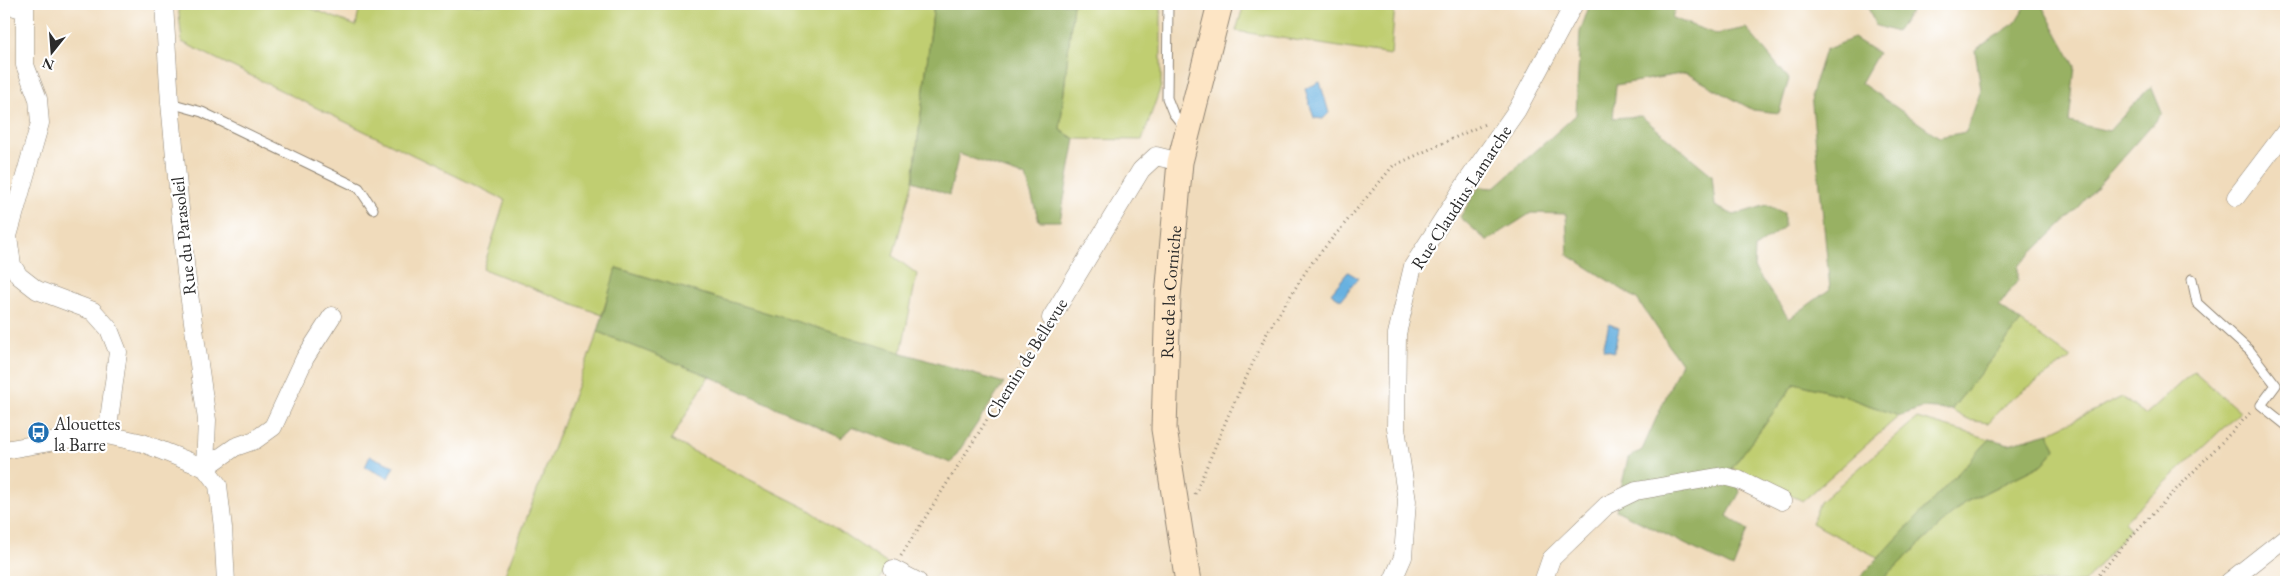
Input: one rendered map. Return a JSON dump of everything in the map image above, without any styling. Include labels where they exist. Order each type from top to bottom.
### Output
[{"type":"main road","name":"Rue de la Corniche","points":[[1188,582],[1164,429],[1168,296],[1180,162],[1220,4]]},
{"type":"street","points":[[6,4],[25,7],[25,65],[38,99],[40,123],[8,236],[12,265],[19,276],[37,290],[93,311],[109,329],[118,352],[107,435]]},
{"type":"street","name":"Rue du Parasoleil","points":[[164,4],[170,103],[186,274],[207,420],[204,468]]},
{"type":"street","name":"Rue Claudius Lamarche","points":[[1392,582],[1403,557],[1407,501],[1396,428],[1396,334],[1413,266],[1466,183],[1517,110],[1574,4]]},
{"type":"street","points":[[2236,197],[2286,132]]},
{"type":"street","name":"Chemin de Bellevue","points":[[1051,318],[1141,170],[1156,156],[1180,162]]},
{"type":"street","points":[[204,468],[235,447],[255,440],[273,427],[305,358],[332,316]]},
{"type":"street","points":[[4,450],[68,438],[107,435],[143,443],[204,468],[218,485],[226,582]]},
{"type":"street","points":[[1543,582],[1552,559],[1607,505],[1636,491],[1723,476],[1739,480],[1782,501]]},
{"type":"street","points":[[2229,582],[2286,537]]},
{"type":"street","points":[[894,569],[918,582]]},
{"type":"lane","points":[[1168,4],[1167,98],[1172,113],[1187,130]]},
{"type":"lane","points":[[170,103],[202,112],[359,188],[372,209]]},
{"type":"lane","points":[[2192,279],[2197,303],[2250,351],[2276,385],[2261,405],[2286,425]]},
{"type":"path","points":[[1194,496],[1228,416],[1267,334],[1316,257],[1393,166],[1517,110]]},
{"type":"path","name":"Chemin de Bellevue","points":[[894,569],[1051,318]]},
{"type":"path","points":[[2092,582],[2145,521],[2248,414],[2261,405]]},
{"type":"green space","points":[[178,4],[300,4],[356,26],[360,4],[934,4],[913,181],[893,256],[917,274],[901,353],[617,268],[602,315],[483,269],[505,200],[182,42]]},
{"type":"green space","points":[[934,4],[1073,4],[1060,130],[1075,139],[1060,221],[1039,221],[1026,177],[959,154],[949,195],[913,181]]},
{"type":"green space","points":[[1073,4],[1161,4],[1161,86],[1142,140],[1075,139],[1060,130]]},
{"type":"green space","points":[[1244,4],[1395,4],[1391,55],[1236,31]]},
{"type":"green space","points":[[1590,4],[1677,4],[1672,18],[1716,34],[1746,28],[1789,79],[1779,113],[1753,110],[1686,73],[1616,85],[1613,118],[1641,116],[1712,175],[1715,206],[1734,215],[1767,205],[1784,213],[1784,227],[1755,248],[1754,268],[1789,319],[1830,289],[1811,94],[1825,50],[1854,38],[1878,53],[1861,83],[1939,137],[1966,132],[1981,90],[1975,50],[2015,23],[2027,4],[2041,4],[2075,66],[2069,122],[2109,131],[2151,86],[2162,113],[2079,207],[2018,266],[2018,280],[1999,306],[2021,322],[1951,410],[1922,408],[1899,416],[1841,395],[1795,383],[1732,468],[1740,492],[1727,516],[1748,530],[1733,568],[1616,510],[1628,458],[1642,450],[1681,363],[1637,299],[1568,255],[1566,214],[1531,213],[1487,241],[1460,217],[1479,187],[1494,188],[1576,115],[1580,32]]},
{"type":"green space","points":[[1867,4],[1917,4],[1896,32],[1875,25]]},
{"type":"green space","points":[[616,268],[1004,383],[951,463],[853,427],[841,438],[709,376],[598,332]]},
{"type":"green space","points":[[2021,322],[2071,358],[2007,402],[1988,423],[1968,420],[1951,410]]},
{"type":"green space","points":[[598,332],[709,376],[671,440],[808,509],[889,565],[878,582],[502,582]]},
{"type":"green space","points":[[2194,371],[2240,412],[2124,522],[2130,529],[2085,582],[1882,582],[1889,573],[1964,503],[2043,464],[2056,448],[2048,433],[2122,397],[2145,415]]},
{"type":"green space","points":[[1795,383],[1841,395],[1899,416],[1803,501],[1732,468]]},
{"type":"green space","points":[[1917,418],[1990,439],[1879,558],[1812,523],[1820,502]]},
{"type":"green space","points":[[2048,433],[2056,448],[2043,464],[1964,503],[1889,573],[1882,582],[1856,582],[1990,439],[2009,444]]},
{"type":"water","points":[[1320,82],[1329,113],[1323,119],[1314,118],[1305,89]]},
{"type":"water","points":[[1348,272],[1358,278],[1341,300],[1331,293]]},
{"type":"water","points":[[1609,324],[1619,328],[1614,352],[1603,349]]},
{"type":"water","points":[[370,456],[394,466],[388,478],[365,467]]},
{"type":"place","name":"Alouettes la Barre","points":[[38,433]]}]
